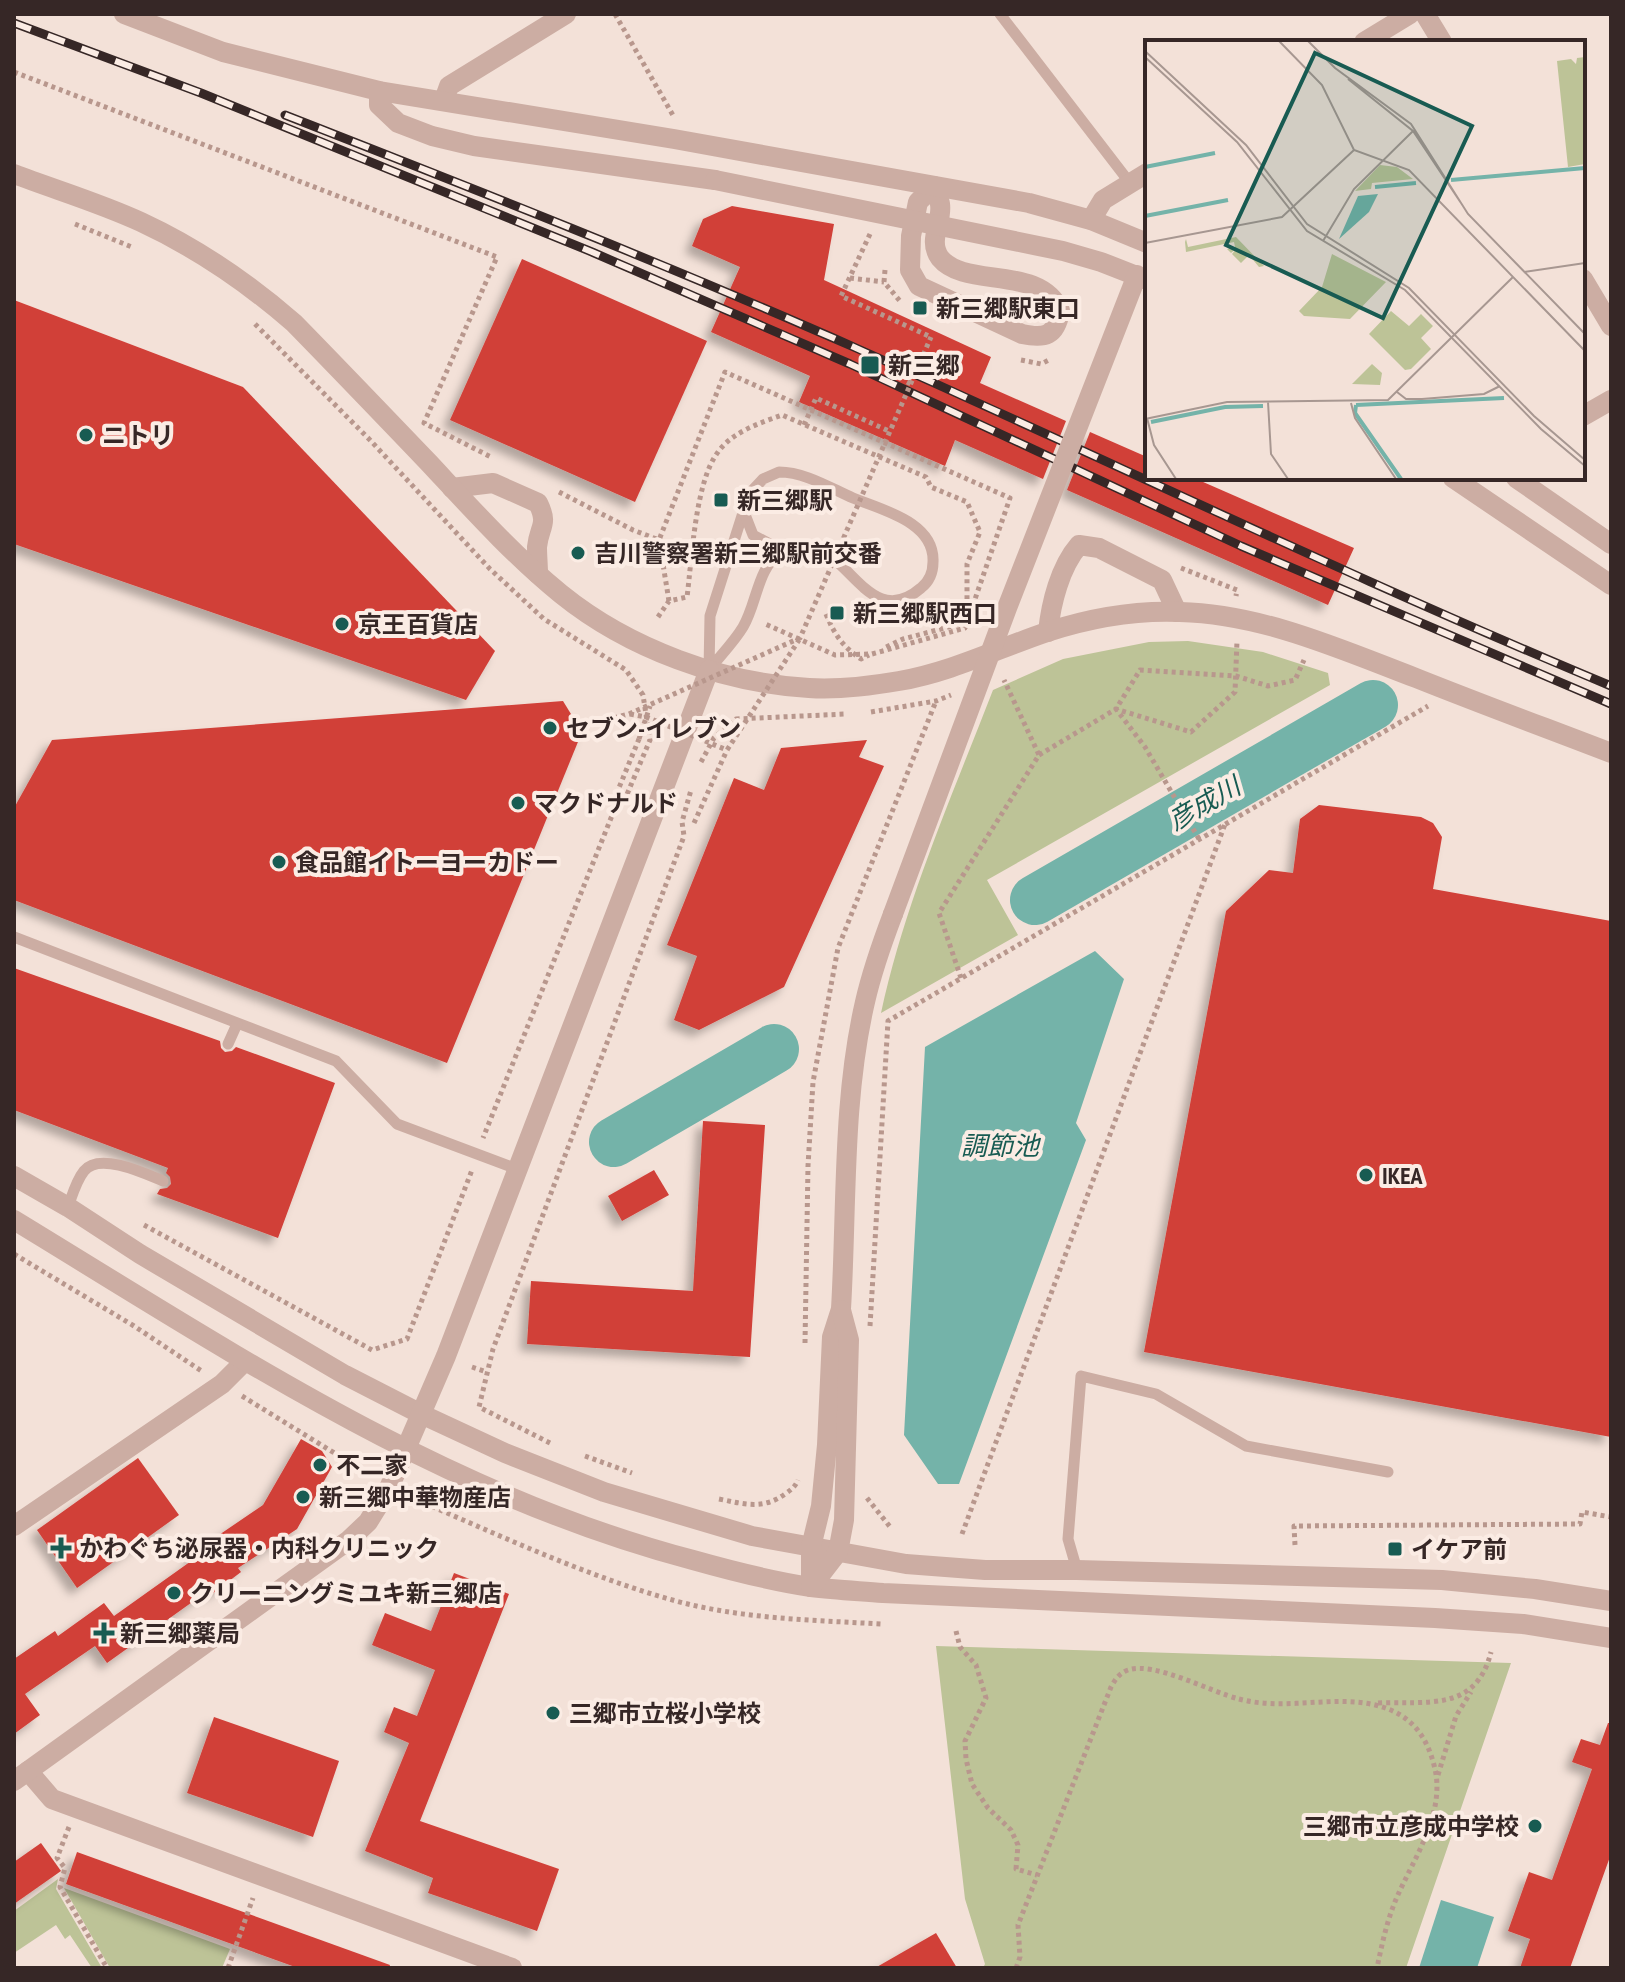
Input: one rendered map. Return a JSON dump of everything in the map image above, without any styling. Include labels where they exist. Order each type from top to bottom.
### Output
[{"type":"street","points":[[126,14],[223,52],[379,91],[674,139],[1029,203],[1091,220],[1145,242]]},
{"type":"street","points":[[444,100],[449,86],[566,14]]},
{"type":"street","points":[[1367,40],[1410,14]]},
{"type":"street","points":[[1425,14],[1441,40]]},
{"type":"street","points":[[379,91],[379,105],[398,123],[432,136],[474,146],[715,180],[1063,251],[1142,278],[1007,608],[876,958],[864,1002],[852,1081],[841,1309],[832,1337],[821,1506],[811,1547],[811,1587]]},
{"type":"street","points":[[14,174],[139,221],[179,242],[258,292],[305,333],[452,488],[564,596],[600,621],[640,642],[709,670],[776,686],[814,689],[859,687],[902,681],[955,668],[1048,632],[1089,620],[1131,614],[1213,614],[1261,623],[1320,641],[1611,753]]},
{"type":"street","points":[[1091,220],[1103,200],[1139,178]]},
{"type":"street","points":[[934,186],[941,205],[935,246],[939,256],[953,267],[1033,286],[1047,293],[1060,311],[1058,325],[1048,334],[1038,337],[1022,334],[919,286],[910,270],[908,255],[918,202],[934,186]]},
{"type":"street","points":[[941,297],[953,267]]},
{"type":"street","points":[[1585,282],[1611,326]]},
{"type":"street","points":[[1585,415],[1611,400]]},
{"type":"street","points":[[1456,480],[1611,585]]},
{"type":"street","points":[[1519,480],[1607,537]]},
{"type":"street","points":[[452,488],[493,483],[538,503],[545,516],[544,529],[537,543],[538,574]]},
{"type":"street","points":[[1048,632],[1050,612],[1069,556],[1079,545],[1099,548],[1162,580],[1177,612]]},
{"type":"street","points":[[512,1968],[52,1799],[21,1776],[349,1540],[368,1522],[407,1451],[446,1356],[709,670]]},
{"type":"street","points":[[14,1176],[345,1375],[421,1414],[505,1453],[604,1492],[752,1536],[906,1564],[970,1569],[1442,1580],[1535,1589],[1611,1601]]},
{"type":"street","points":[[14,1220],[244,1362],[407,1451],[518,1501],[635,1545],[754,1576],[811,1587],[1001,1599],[1435,1618],[1523,1624],[1611,1638]]},
{"type":"street","points":[[811,1587],[838,1552],[844,1520],[849,1340],[841,1309]]},
{"type":"street","points":[[14,1526],[222,1384],[244,1362]]},
{"type":"lane","points":[[1000,14],[1139,178]]},
{"type":"lane","points":[[779,472],[804,476],[910,523],[929,541],[934,555],[933,573],[921,589],[909,596],[888,600],[871,594],[829,552],[818,546],[805,544],[783,551],[772,559],[765,571],[743,627],[709,670],[710,616],[749,494],[763,479],[779,472]]},
{"type":"lane","points":[[744,511],[753,535],[783,551]]},
{"type":"lane","points":[[14,937],[336,1061],[397,1124],[517,1169]]},
{"type":"lane","points":[[228,1044],[237,1024]]},
{"type":"lane","points":[[68,1207],[83,1172],[91,1165],[103,1162],[163,1181]]},
{"type":"lane","points":[[145,1173],[151,1162]]},
{"type":"lane","points":[[1077,1570],[1068,1539],[1081,1376],[1156,1394],[1246,1446],[1388,1472]]},
{"type":"path","points":[[615,14],[676,122],[674,139]]},
{"type":"path","points":[[14,72],[497,257],[424,423]]},
{"type":"path","points":[[61,218],[134,248]]},
{"type":"path","points":[[694,823],[727,750],[800,638],[931,337],[841,296],[875,224]]},
{"type":"path","points":[[850,278],[884,282]]},
{"type":"path","points":[[246,316],[370,440],[490,569],[544,619],[626,670],[643,695],[650,740],[625,799],[613,813]]},
{"type":"path","points":[[669,601],[659,540],[725,372],[1010,498],[965,628],[872,654]]},
{"type":"path","points":[[804,425],[816,398],[891,432]]},
{"type":"path","points":[[658,617],[669,601],[687,597],[699,497],[718,452],[746,429],[782,415],[926,477],[931,487],[967,502],[980,532],[967,564],[967,611],[960,624],[903,639],[861,659],[834,635],[826,614]]},
{"type":"path","points":[[760,622],[835,655],[854,654]]},
{"type":"path","points":[[567,730],[629,714],[800,638]]},
{"type":"path","points":[[1116,709],[1191,732],[1235,692],[1235,640],[1247,642]]},
{"type":"path","points":[[961,978],[939,913],[1039,755],[1116,709],[1140,670],[1236,676],[1268,686],[1295,680],[1306,659],[1293,655]]},
{"type":"path","points":[[1013,671],[1002,676],[1039,755]]},
{"type":"path","points":[[868,712],[936,701],[962,691]]},
{"type":"path","points":[[805,1352],[808,1166],[813,1082],[838,948],[936,701]]},
{"type":"path","points":[[1420,703],[1442,711]]},
{"type":"path","points":[[142,1224],[372,1350],[407,1339],[613,813],[616,795],[651,705]]},
{"type":"path","points":[[870,1332],[888,1021],[1428,706]]},
{"type":"path","points":[[1116,709],[1145,747],[1199,839]]},
{"type":"path","points":[[696,772],[714,738],[736,719],[854,713]]},
{"type":"path","points":[[629,714],[646,717],[727,750]]},
{"type":"path","points":[[555,1445],[479,1407],[493,1349],[684,836],[682,822],[692,784]]},
{"type":"path","points":[[962,1534],[1225,824]]},
{"type":"path","points":[[472,1367],[487,1372]]},
{"type":"path","points":[[581,1455],[635,1474]]},
{"type":"path","points":[[709,1497],[739,1503],[771,1504],[797,1485],[800,1473]]},
{"type":"path","points":[[862,1491],[891,1528]]},
{"type":"path","points":[[441,1510],[567,1563],[677,1601],[761,1617],[881,1624]]},
{"type":"path","points":[[1295,1545],[1294,1526],[1580,1524],[1582,1512],[1611,1517]]},
{"type":"path","points":[[956,1631],[960,1647],[976,1665],[986,1698],[965,1741],[972,1784],[988,1808],[1011,1830],[1018,1845],[1016,1869],[1038,1875]]},
{"type":"path","points":[[1377,1968],[1384,1933],[1397,1897],[1417,1859],[1431,1822],[1436,1780],[1456,1716],[1486,1671],[1491,1652]]},
{"type":"path","points":[[1016,1968],[1020,1957],[1018,1925],[1111,1687],[1118,1676],[1127,1670],[1140,1668],[1169,1674],[1243,1700],[1278,1706],[1353,1701],[1373,1704],[1437,1701],[1472,1690]]},
{"type":"path","points":[[1373,1704],[1398,1714],[1424,1737],[1435,1766],[1436,1780]]},
{"type":"path","points":[[70,1825],[57,1858],[65,1868],[60,1887],[106,1967]]},
{"type":"path","points":[[228,1968],[255,1894]]},
{"type":"green space","points":[[1188,641],[1263,652],[1328,673],[1330,685],[987,880],[1018,935],[881,1013],[916,890],[993,690],[1063,659],[1149,642]]},
{"type":"green space","points":[[936,1646],[1511,1663],[1406,1968],[983,1968],[985,1964],[965,1899]]},
{"type":"green space","points":[[58,1879],[56,1889],[102,1968],[92,1968],[70,1935],[65,1939],[56,1925],[14,1953],[14,1911]]},
{"type":"green space","points":[[64,1888],[230,1949],[222,1968],[110,1968]]},
{"type":"water","name":"調節池","points":[[1095,951],[1124,979],[1076,1123],[1086,1140],[959,1484],[938,1484],[904,1435],[925,1047]]},
{"type":"water","points":[[1441,1900],[1494,1917],[1477,1968],[1419,1968]]},
{"type":"building","points":[[732,206],[834,224],[824,280],[991,357],[980,383],[1066,421],[1043,479],[955,440],[945,466],[799,402],[810,376],[711,332],[740,267],[692,246],[703,219]]},
{"type":"building","points":[[522,259],[707,341],[635,502],[450,420]]},
{"type":"building","points":[[14,300],[243,387],[495,651],[466,700],[14,544]]},
{"type":"building","points":[[1090,432],[1145,456],[1145,480],[1199,480],[1354,548],[1328,605],[1067,490]]},
{"type":"building","points":[[563,701],[582,732],[447,1063],[14,900],[14,808],[52,740]]},
{"type":"building","points":[[867,740],[859,757],[884,766],[784,987],[699,1030],[674,1020],[697,956],[667,945],[734,778],[764,790],[781,748]]},
{"type":"building","name":"IKEA","points":[[1319,805],[1421,817],[1433,823],[1442,837],[1433,889],[1611,921],[1611,1437],[1144,1352],[1226,911],[1269,870],[1293,873],[1300,819]]},
{"type":"building","points":[[14,968],[220,1041],[225,1052],[236,1047],[335,1083],[278,1238],[157,1194],[171,1184],[166,1173],[168,1168],[14,1110]]},
{"type":"building","points":[[703,1121],[765,1125],[750,1357],[527,1344],[531,1281],[693,1291]]},
{"type":"building","points":[[654,1170],[669,1195],[622,1221],[608,1196]]},
{"type":"building","points":[[301,1439],[322,1451],[332,1467],[297,1529],[238,1568],[241,1572],[212,1594],[209,1590],[107,1663],[95,1646],[25,1694],[40,1715],[14,1734],[14,1659],[55,1631],[58,1636],[104,1603],[114,1616],[194,1559],[191,1554],[263,1505]]},
{"type":"building","points":[[138,1458],[179,1515],[77,1588],[37,1530]]},
{"type":"building","points":[[454,1573],[509,1594],[420,1821],[559,1869],[537,1931],[428,1893],[433,1878],[365,1851],[409,1743],[384,1732],[394,1707],[417,1716],[435,1670],[372,1645],[385,1613],[431,1631]]},
{"type":"building","points":[[214,1717],[339,1761],[313,1837],[187,1793]]},
{"type":"building","points":[[1608,1723],[1611,1723],[1611,1854],[1570,1968],[1520,1968],[1530,1939],[1508,1931],[1529,1872],[1552,1880],[1592,1769],[1572,1762],[1581,1739],[1600,1745]]},
{"type":"building","points":[[41,1843],[61,1871],[14,1904],[14,1862]]},
{"type":"building","points":[[77,1852],[390,1965],[389,1968],[298,1968],[66,1884]]},
{"type":"building","points":[[936,1933],[957,1968],[875,1968]]},
{"type":"waterway","name":"彦成川","points":[[1035,900],[1373,705]]},
{"type":"waterway","name":"彦成川","points":[[614,1142],[774,1049]]},
{"type":"railway","points":[[14,23],[201,93],[592,252],[850,364],[1241,546],[1611,704]]},
{"type":"railway","points":[[285,115],[572,228],[785,317],[1145,479]]},
{"type":"railway","points":[[1147,480],[1611,686]]},
{"type":"place","name":"新三郷駅東口","points":[[920,308]]},
{"type":"place","name":"新三郷","points":[[870,365]]},
{"type":"place","name":"ニトリ","points":[[86,435]]},
{"type":"place","name":"新三郷駅","points":[[721,500]]},
{"type":"place","name":"吉川警察署新三郷駅前交番","points":[[578,553]]},
{"type":"place","name":"新三郷駅西口","points":[[837,613]]},
{"type":"place","name":"京王百貨店","points":[[342,624]]},
{"type":"place","name":"セブン-イレブン","points":[[550,728]]},
{"type":"place","name":"マクドナルド","points":[[518,803]]},
{"type":"place","name":"食品館イトーヨーカドー","points":[[279,862]]},
{"type":"place","name":"IKEA","points":[[1366,1175]]},
{"type":"place","name":"不二家","points":[[320,1465]]},
{"type":"place","name":"新三郷中華物産店","points":[[303,1497]]},
{"type":"place","name":"かわぐち泌尿器・内科クリニック","points":[[61,1548]]},
{"type":"place","name":"イケア前","points":[[1395,1549]]},
{"type":"place","name":"クリーニングミユキ新三郷店","points":[[174,1593]]},
{"type":"place","name":"新三郷薬局","points":[[104,1633]]},
{"type":"place","name":"三郷市立桜小学校","points":[[553,1713]]},
{"type":"place","name":"三郷市立彦成中学校","points":[[1535,1826]]}]
